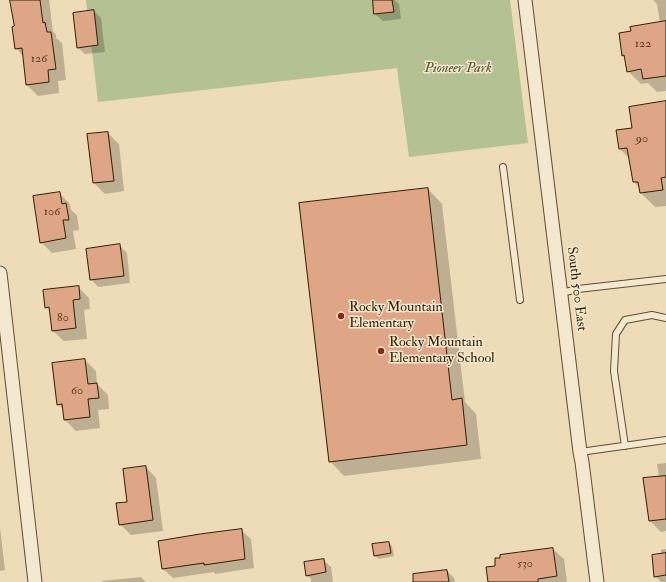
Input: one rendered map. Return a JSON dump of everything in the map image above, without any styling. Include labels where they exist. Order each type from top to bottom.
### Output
[{"type":"street","name":"South 500 East","points":[[525,0],[596,582]]},
{"type":"street","points":[[0,273],[35,582]]},
{"type":"lane","points":[[503,167],[520,300]]},
{"type":"lane","points":[[560,294],[578,289],[666,279]]},
{"type":"lane","points":[[625,446],[614,371],[616,334],[625,320],[652,315],[666,318]]},
{"type":"lane","points":[[580,452],[666,440]]},
{"type":"green space","name":"Pioneer Park","points":[[86,0],[510,0],[528,143],[409,157],[397,68],[98,102]]},
{"type":"building","points":[[10,0],[40,0],[43,23],[45,22],[47,32],[51,32],[56,69],[48,70],[49,82],[26,85],[22,48],[15,49],[12,27],[14,26]]},
{"type":"building","points":[[373,0],[392,0],[394,12],[374,14]]},
{"type":"building","points":[[94,10],[98,45],[77,48],[73,13]]},
{"type":"building","points":[[666,21],[666,76],[643,79],[641,69],[627,72],[624,55],[622,56],[619,33],[631,31],[630,27]]},
{"type":"building","points":[[666,101],[666,177],[661,178],[663,190],[640,193],[638,182],[633,182],[627,148],[619,149],[616,130],[632,128],[629,107]]},
{"type":"building","points":[[108,132],[114,181],[93,183],[87,134]]},
{"type":"building","name":"Rocky Mountain Elementary School","points":[[428,188],[452,400],[462,398],[467,445],[329,462],[299,203]]},
{"type":"building","points":[[60,192],[62,204],[66,203],[69,220],[63,220],[66,238],[40,243],[33,196]]},
{"type":"building","points":[[120,244],[124,276],[90,280],[86,249]]},
{"type":"building","points":[[79,286],[80,299],[73,300],[76,328],[52,331],[49,307],[45,308],[43,290]]},
{"type":"building","points":[[85,359],[88,384],[97,383],[99,398],[88,399],[90,417],[64,420],[62,404],[57,405],[52,363]]},
{"type":"building","points":[[146,466],[153,520],[119,525],[116,503],[127,502],[123,469]]},
{"type":"building","points":[[666,476],[666,519],[649,521],[643,478]]},
{"type":"building","points":[[242,529],[245,559],[162,569],[158,541]]},
{"type":"building","points":[[389,542],[391,553],[374,556],[372,544]]},
{"type":"building","points":[[553,548],[557,576],[538,579],[538,582],[488,582],[486,567],[495,566],[495,558],[500,558],[500,555]]},
{"type":"building","points":[[666,553],[666,575],[654,577],[652,555]]},
{"type":"building","points":[[324,559],[326,572],[306,576],[304,562]]},
{"type":"building","points":[[447,570],[449,582],[413,582],[413,574]]},
{"type":"place","name":"Rocky Mountain Elementary","points":[[341,316]]},
{"type":"place","name":"Rocky Mountain Elementary School","points":[[381,351]]}]
